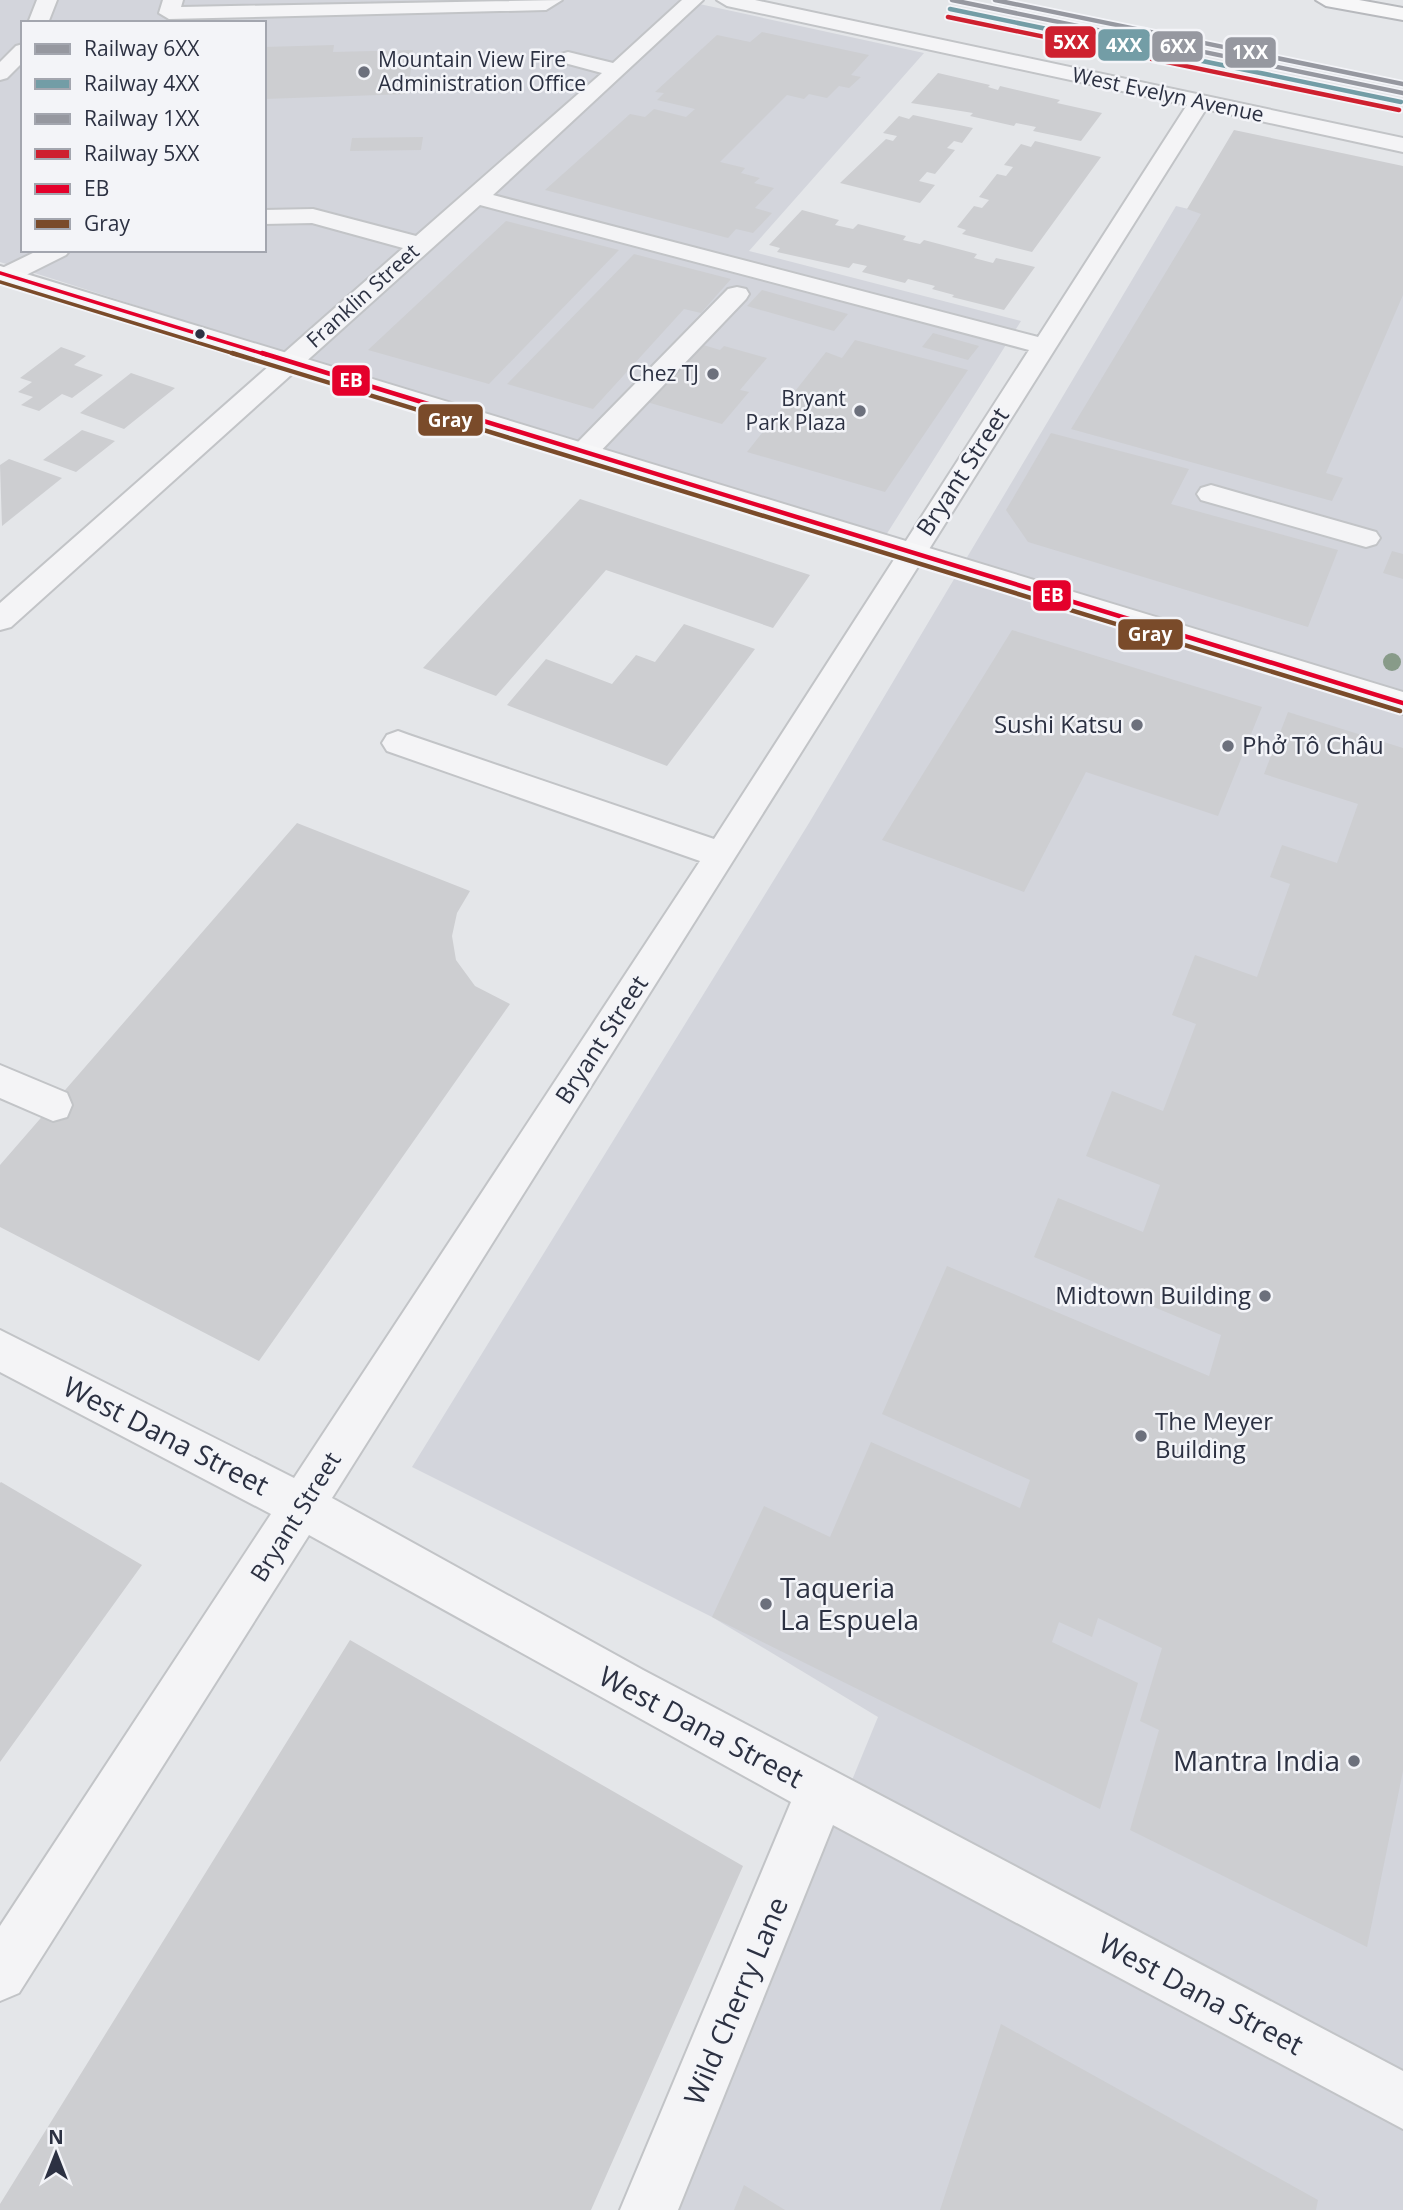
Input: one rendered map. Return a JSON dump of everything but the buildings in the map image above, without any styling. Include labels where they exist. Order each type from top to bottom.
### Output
[{"type":"main road","points":[[1326,0],[1403,15]]},
{"type":"main road","points":[[3,274],[1403,703]]},
{"type":"street","points":[[39,21],[47,0]]},
{"type":"street","points":[[173,0],[169,13],[546,4],[552,0]]},
{"type":"street","name":"Franklin Street","points":[[0,620],[617,71],[693,0]]},
{"type":"street","name":"West Evelyn Avenue","points":[[727,0],[1403,145]]},
{"type":"street","points":[[0,74],[21,52]]},
{"type":"street","points":[[568,58],[617,71]]},
{"type":"street","name":"Bryant Street","points":[[0,1974],[722,855],[912,551],[1200,102]]},
{"type":"street","points":[[475,197],[1043,346]]},
{"type":"street","points":[[266,217],[313,216],[420,245]]},
{"type":"street","points":[[3,274],[53,252]]},
{"type":"street","points":[[584,452],[737,294]]},
{"type":"street","points":[[1211,494],[1366,538]]},
{"type":"street","points":[[398,743],[722,855]]},
{"type":"street","points":[[0,1080],[52,1105]]},
{"type":"street","name":"West Dana Street","points":[[0,1350],[301,1506],[821,1792],[1403,2101]]},
{"type":"street","name":"Wild Cherry Lane","points":[[649,2210],[821,1792]]},
{"type":"shaded area","points":[[0,0],[681,0],[924,53],[749,251],[1021,321],[881,543],[0,262]]},
{"type":"shaded area","points":[[1176,206],[1403,261],[1403,2210],[675,2210],[878,1717],[712,1617],[412,1467],[809,823]]},
{"type":"rail line","name":"6XX","points":[[952,0],[1403,93]]},
{"type":"rail line","name":"1XX","points":[[995,0],[1403,84]]},
{"type":"rail line","name":"4XX","points":[[950,9],[1401,102]]},
{"type":"rail line","name":"5XX","points":[[948,17],[1399,110]]},
{"type":"transit line","name":"EB","points":[[0,273],[1403,703]]},
{"type":"transit line","name":"Gray","points":[[0,282],[1400,711]]},
{"type":"place","name":"Mountain View Fire Administration Office","points":[[364,72]]},
{"type":"place","name":"Chez TJ","points":[[713,374]]},
{"type":"place","name":"Bryant Park Plaza","points":[[860,411]]},
{"type":"place","name":"Sushi Katsu","points":[[1137,725]]},
{"type":"place","name":"Phở Tô Châu","points":[[1228,746]]},
{"type":"place","name":"Midtown Building","points":[[1265,1296]]},
{"type":"place","name":"The Meyer Building","points":[[1141,1436]]},
{"type":"place","name":"Taqueria La Espuela","points":[[766,1604]]},
{"type":"place","name":"Mantra India","points":[[1354,1761]]}]
